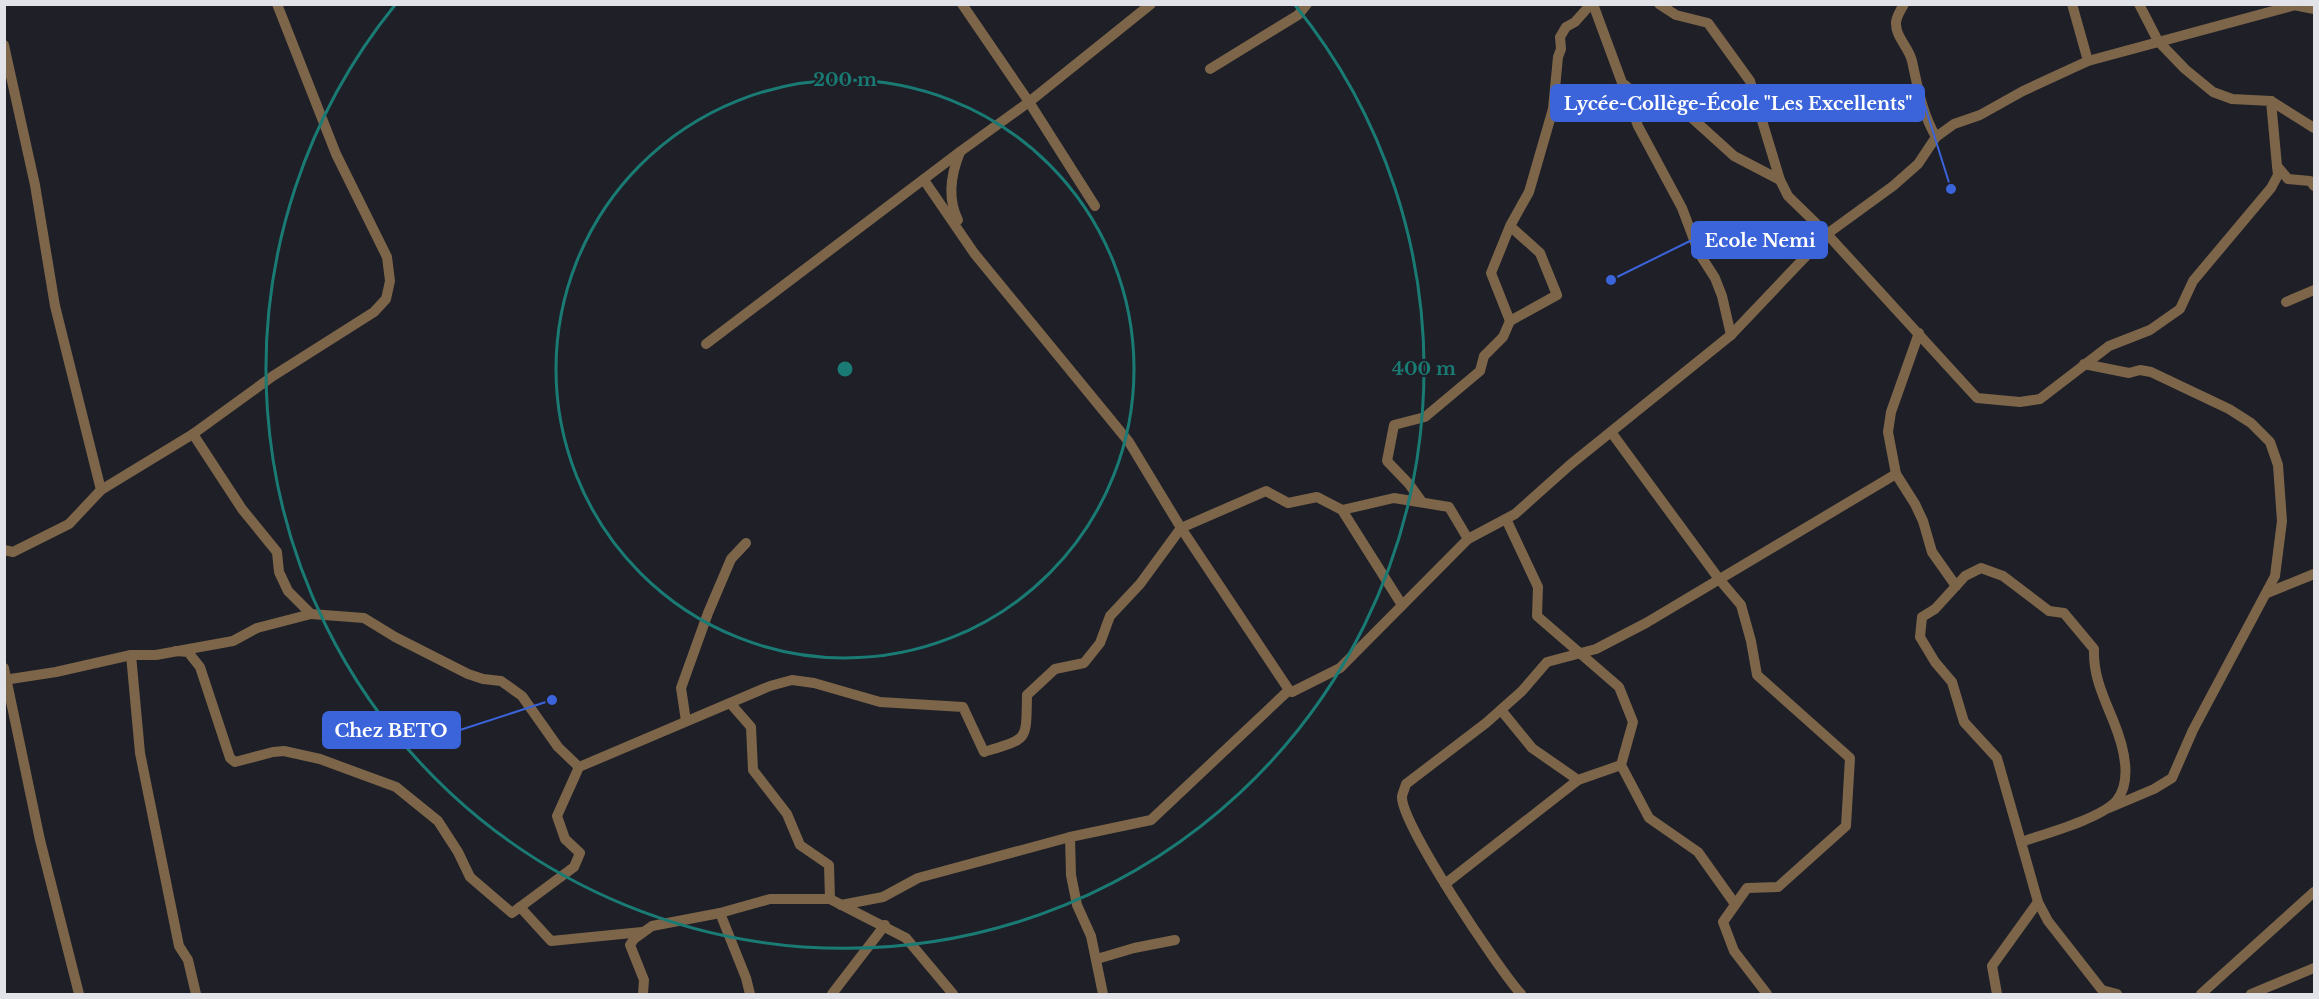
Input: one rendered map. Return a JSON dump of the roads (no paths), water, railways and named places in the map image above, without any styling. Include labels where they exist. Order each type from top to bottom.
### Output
[{"type":"street","points":[[4,550],[13,552],[69,524],[101,490],[193,434],[273,376],[374,312],[386,299],[390,281],[387,257],[336,154],[278,4]]},
{"type":"street","points":[[962,4],[1029,102],[1095,206]]},
{"type":"street","points":[[706,344],[1029,102],[1151,4]]},
{"type":"street","points":[[1210,69],[1298,15],[1307,4]]},
{"type":"street","points":[[1510,321],[1491,273],[1509,226],[1529,192],[1553,109],[1558,57],[1561,49],[1560,37],[1566,27],[1575,22],[1592,4],[1638,126],[1678,199],[1699,253],[1715,278],[1722,296],[1731,335]]},
{"type":"street","points":[[1659,4],[1676,15],[1708,23],[1750,81],[1780,180],[1794,203],[1827,234],[1977,398],[2020,402],[2040,399],[2109,346],[2150,330],[2180,309],[2193,281],[2271,188],[2278,175],[2271,101]]},
{"type":"street","points":[[1904,4],[1896,22],[1898,33],[1911,58],[1916,87],[1926,120],[1935,137]]},
{"type":"street","points":[[2072,4],[2088,61]]},
{"type":"street","points":[[2139,4],[2158,41],[2185,69],[2213,92],[2232,99],[2271,101],[2314,128]]},
{"type":"street","points":[[924,180],[974,253],[1129,442],[1181,528],[1292,692],[1340,668],[1467,539],[1515,514],[1571,464],[1731,335],[1827,234],[1893,186],[1918,164],[1935,137],[1954,124],[1980,115],[2023,91],[2088,61],[2296,5],[2314,9]]},
{"type":"street","points":[[4,45],[35,185],[55,306],[101,490]]},
{"type":"street","points":[[1622,82],[1643,101],[1670,103],[1682,109],[1734,156],[1780,180]]},
{"type":"street","points":[[961,151],[952,175],[952,202],[953,209],[974,253]]},
{"type":"street","points":[[2277,166],[2288,179],[2310,182],[2314,186]]},
{"type":"street","points":[[1422,502],[1387,461],[1394,425],[1425,417],[1480,371],[1484,356],[1503,337],[1510,321],[1557,295],[1540,254],[1509,226]]},
{"type":"street","points":[[2286,302],[2314,290]]},
{"type":"street","points":[[1919,333],[1891,412],[1888,432],[1896,474],[1919,512],[1932,552],[1956,586]]},
{"type":"street","points":[[2021,842],[2154,789],[2172,778],[2193,730],[2275,576],[2282,521],[2278,465],[2270,442],[2251,423],[2229,409],[2151,372],[2140,370],[2129,374],[2084,364]]},
{"type":"street","points":[[1611,432],[1719,579],[1741,605],[1757,675],[1850,758],[1846,826],[1778,887],[1747,888],[1723,922],[1734,951],[1767,994]]},
{"type":"street","points":[[193,434],[242,509],[276,552],[279,572],[288,591],[311,614]]},
{"type":"street","points":[[1521,994],[1445,884],[1406,814],[1402,797],[1407,784],[1501,710],[1522,691],[1547,662],[1596,649],[1646,623],[1896,474]]},
{"type":"street","points":[[176,651],[188,652],[200,667],[230,758],[235,762],[284,751],[320,759],[396,788],[438,821],[458,852],[470,877],[512,913],[574,867],[580,853],[565,839],[557,816],[579,767],[770,686],[792,680],[814,683],[880,702],[963,707],[984,752],[1017,742],[1026,731],[1027,695],[1055,669],[1084,663],[1100,643],[1110,616],[1140,584],[1181,528],[1266,490],[1288,503],[1317,497],[1342,510],[1402,605]]},
{"type":"street","points":[[1342,510],[1394,498],[1449,507],[1467,539]]},
{"type":"street","points":[[1506,519],[1538,586],[1537,616],[1619,687],[1633,722],[1621,765],[1649,818],[1698,852],[1736,904]]},
{"type":"street","points":[[686,721],[681,688],[708,613],[731,559],[746,543]]},
{"type":"street","points":[[2109,808],[2119,798],[2125,781],[2125,770],[2121,741],[2101,693],[2094,666],[2094,649],[2064,613],[2049,610],[2003,576],[1981,568],[1965,576],[1935,609],[1922,617],[1920,637],[1935,662],[1952,682],[1964,722],[1997,758],[2038,902],[2059,936],[2077,956],[2092,979],[2102,990],[2117,994]]},
{"type":"street","points":[[2267,593],[2314,574]]},
{"type":"street","points":[[79,994],[40,840],[6,676],[56,672],[132,656],[156,655],[233,641],[257,628],[311,614],[364,618],[395,637],[468,674],[501,681],[522,696],[558,747],[579,767]]},
{"type":"street","points":[[132,656],[140,753],[179,946],[188,960],[196,994]]},
{"type":"street","points":[[841,905],[883,897],[918,878],[1070,837],[1151,820],[1289,690]]},
{"type":"street","points":[[730,703],[751,727],[753,770],[787,814],[800,845],[830,866],[830,899]]},
{"type":"street","points":[[1501,710],[1532,748],[1578,780]]},
{"type":"street","points":[[1445,884],[1578,780],[1621,765]]},
{"type":"street","points":[[1070,837],[1071,874],[1077,905],[1092,936],[1102,994]]},
{"type":"street","points":[[2201,994],[2314,892]]},
{"type":"street","points":[[643,994],[644,981],[630,945],[652,926],[720,914],[770,899],[830,899],[906,938],[953,994]]},
{"type":"street","points":[[1996,994],[1992,966],[2038,902]]},
{"type":"street","points":[[520,907],[551,941],[644,932]]},
{"type":"street","points":[[720,914],[750,994]]},
{"type":"street","points":[[832,994],[885,926]]},
{"type":"street","points":[[1096,959],[1174,940]]},
{"type":"street","points":[[2251,994],[2314,968]]},
{"type":"place","name":"Lycée-Collège-École \"Les Excellents\"","points":[[1951,189]]},
{"type":"place","name":"Ecole Nemi","points":[[1611,280]]},
{"type":"place","name":"Chez BETO","points":[[552,700]]}]
